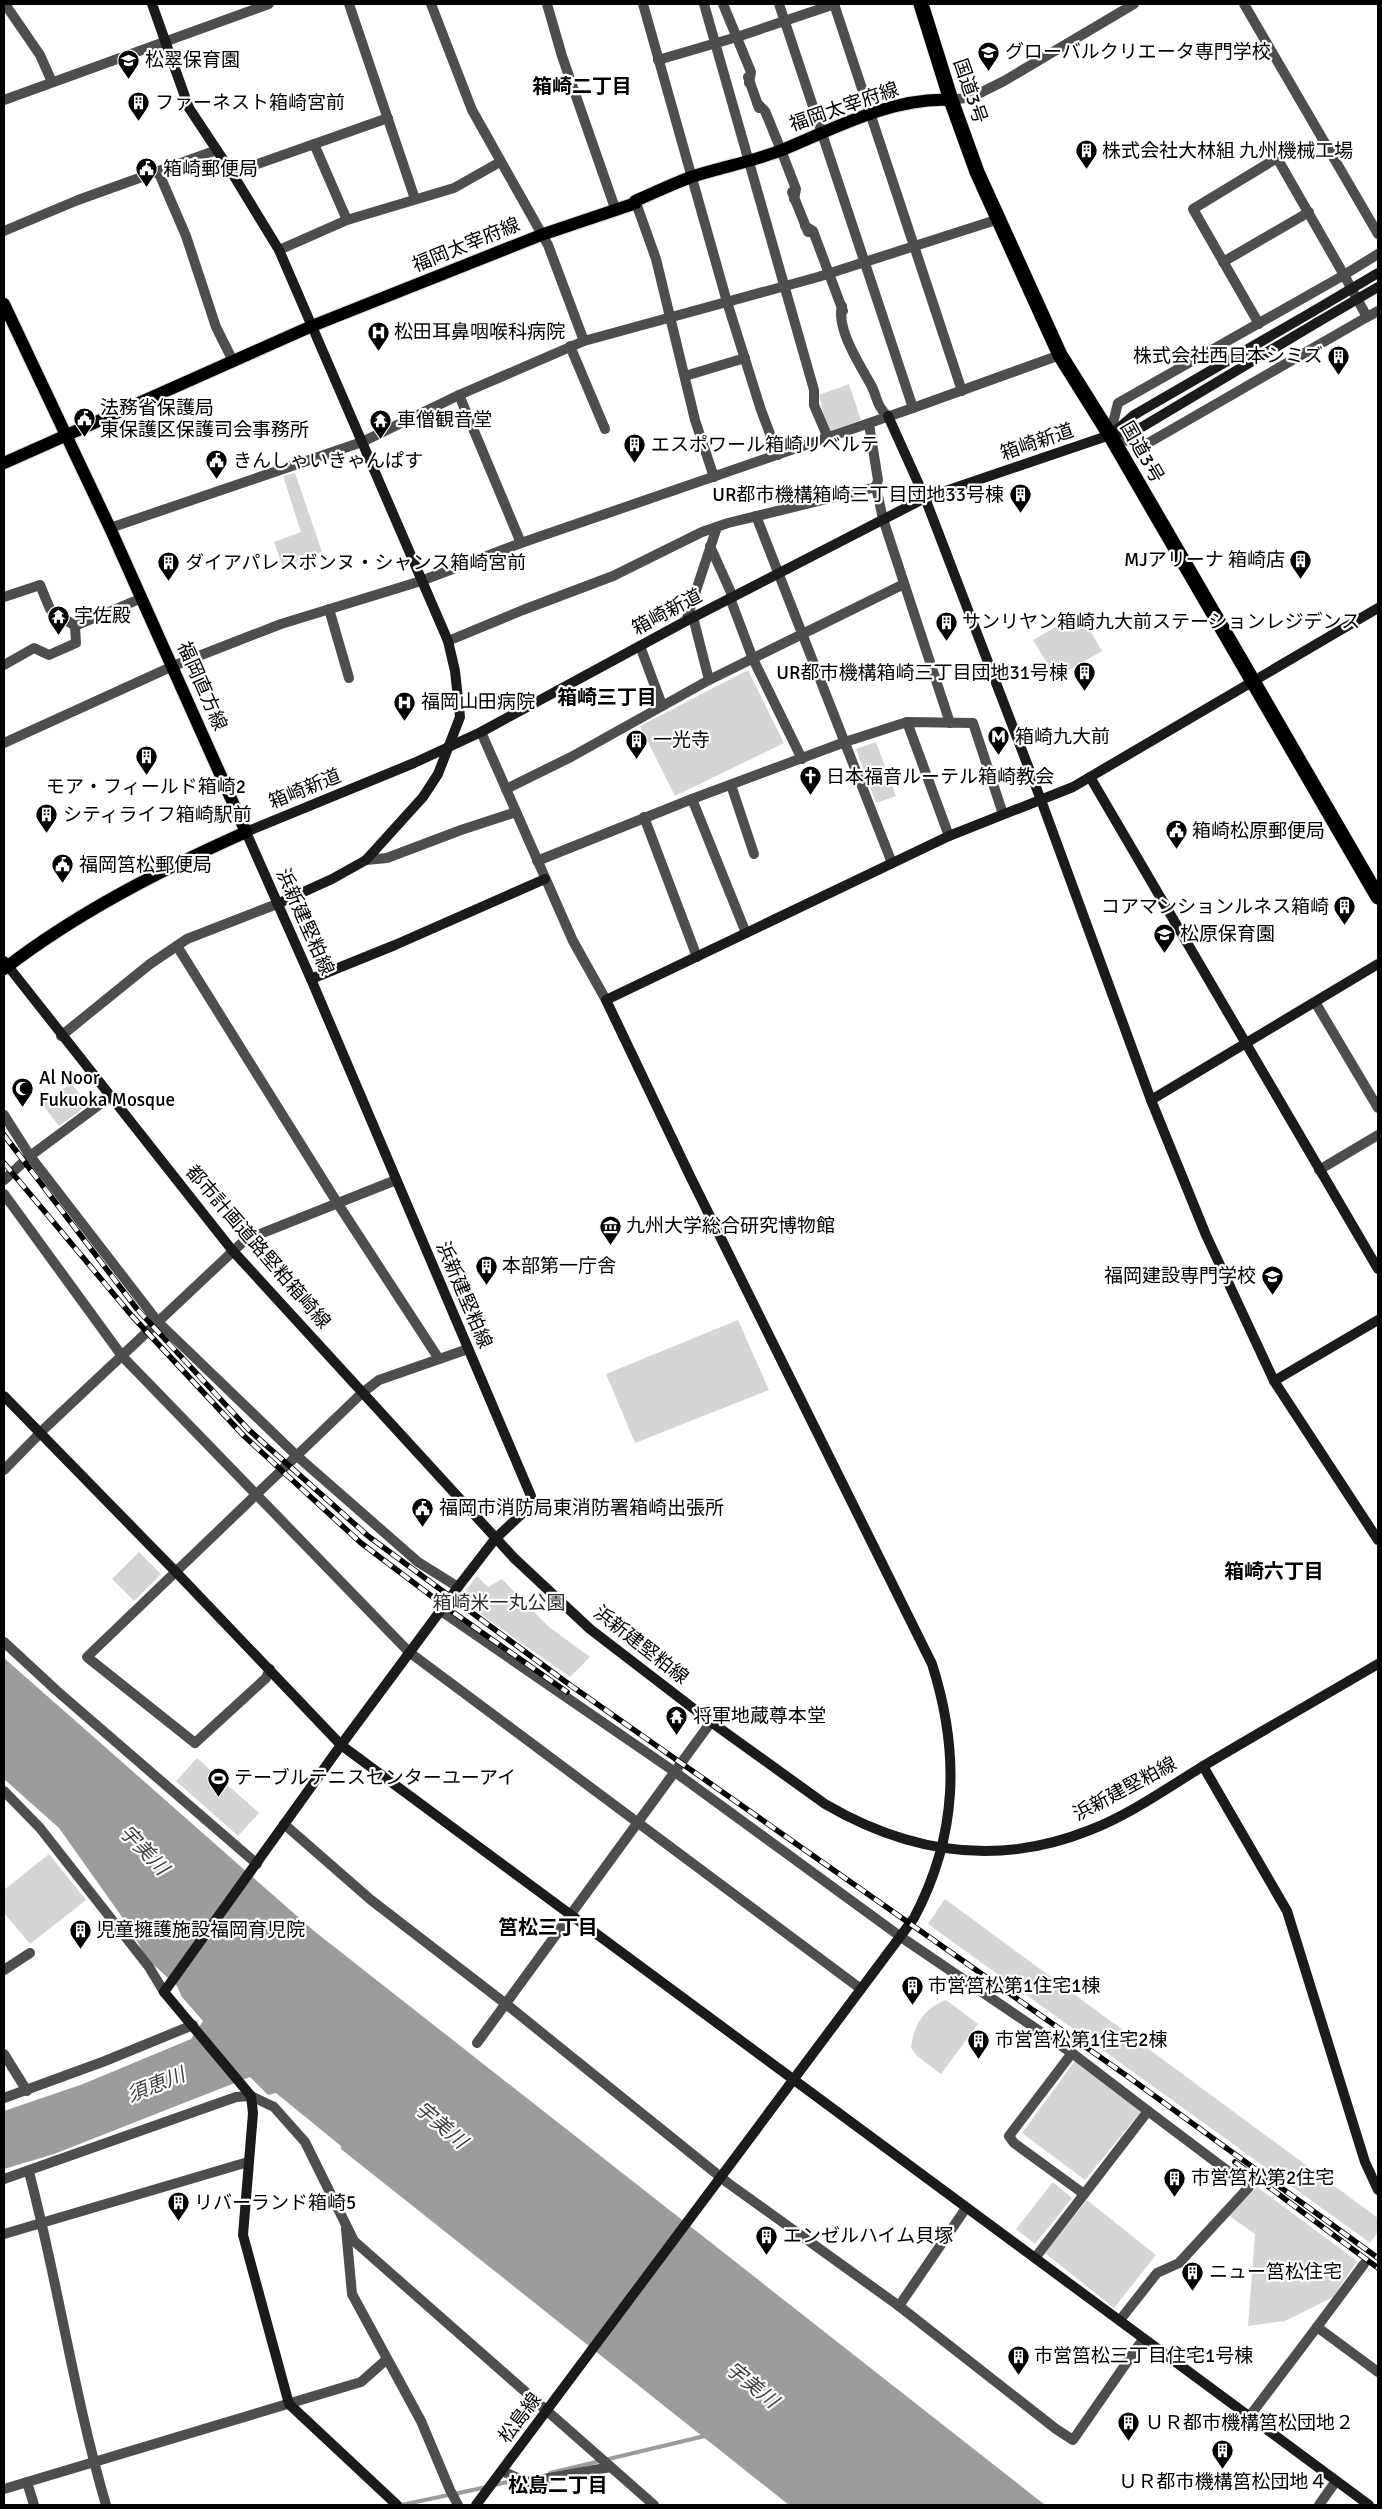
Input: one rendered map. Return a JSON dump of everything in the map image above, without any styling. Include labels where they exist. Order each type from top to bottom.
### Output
[{"type":"highway","name":"国道3号","points":[[921,4],[951,100],[977,172],[1060,355],[1110,435],[1378,897]]},
{"type":"main road","name":"福岡太宰府線","points":[[4,463],[312,326],[541,235],[616,211],[693,177],[781,150],[821,132],[870,115],[927,99],[951,100]]},
{"type":"main road","name":"福岡直方線","points":[[4,304],[64,435],[110,528],[246,832]]},
{"type":"main road","points":[[5,965],[127,889],[246,832]]},
{"type":"street","points":[[5,4],[40,55],[52,82]]},
{"type":"street","points":[[61,1036],[150,964],[187,939],[277,904],[332,879],[366,860],[423,797],[438,774],[460,717],[455,671],[448,641],[312,326],[279,250],[232,173],[189,108],[152,4]]},
{"type":"street","points":[[4,100],[269,4]]},
{"type":"street","points":[[349,4],[415,199]]},
{"type":"street","points":[[431,4],[472,110],[548,245],[584,341]]},
{"type":"street","points":[[547,4],[577,102],[616,211]]},
{"type":"street","points":[[643,4],[727,302],[778,455]]},
{"type":"street","points":[[704,4],[814,390],[814,404],[828,438]]},
{"type":"street","points":[[719,4],[723,14],[729,20]]},
{"type":"street","points":[[723,4],[751,72],[749,83],[757,103],[765,111],[790,173],[788,182],[794,199],[814,246],[820,251],[830,273],[848,322],[845,331],[857,362],[872,386],[881,411],[888,416],[925,498],[1041,800],[1151,1100],[1210,1244],[1274,1381],[1378,1540]]},
{"type":"street","points":[[779,4],[913,408]]},
{"type":"street","points":[[658,60],[737,37],[835,4],[870,115],[916,246],[962,391]]},
{"type":"street","points":[[951,100],[972,97],[1004,81],[1134,4]]},
{"type":"street","points":[[1244,4],[1378,234]]},
{"type":"street","points":[[232,173],[388,118]]},
{"type":"street","points":[[314,144],[347,220]]},
{"type":"street","points":[[4,231],[78,200],[217,150]]},
{"type":"street","points":[[1259,324],[1193,208],[1277,158],[1367,317]]},
{"type":"street","points":[[279,250],[347,220],[454,188],[500,162]]},
{"type":"street","points":[[158,171],[186,236],[216,327],[233,361]]},
{"type":"street","points":[[636,203],[656,258],[672,317],[695,420],[714,477]]},
{"type":"street","points":[[1224,262],[1309,212]]},
{"type":"street","points":[[110,528],[362,442],[459,395],[584,341],[784,287],[865,263],[999,219]]},
{"type":"street","points":[[1110,435],[1118,403],[1259,324],[1378,254]]},
{"type":"street","points":[[1110,435],[1134,416],[1378,273]]},
{"type":"street","points":[[1110,435],[1142,427],[1378,287]]},
{"type":"street","points":[[1110,435],[1143,446],[1378,311]]},
{"type":"street","points":[[570,346],[605,429]]},
{"type":"street","points":[[4,743],[173,666],[281,624],[421,581],[521,543],[869,424],[1060,355]]},
{"type":"street","points":[[685,376],[745,358]]},
{"type":"street","points":[[459,395],[521,543]]},
{"type":"street","points":[[869,424],[878,480],[876,487],[883,519],[950,724]]},
{"type":"street","name":"箱崎新道","points":[[246,832],[481,732],[690,619],[925,498],[1110,435]]},
{"type":"street","points":[[448,641],[523,610],[614,576],[717,527],[876,487]]},
{"type":"street","points":[[756,516],[804,634],[892,863]]},
{"type":"street","points":[[709,680],[690,619],[717,527]]},
{"type":"street","points":[[710,546],[753,659],[802,759]]},
{"type":"street","points":[[506,789],[571,757],[709,680],[904,584]]},
{"type":"street","points":[[4,597],[40,585],[50,608],[75,626]]},
{"type":"street","points":[[75,626],[142,598]]},
{"type":"street","points":[[481,732],[544,879],[583,960],[606,1000],[949,836],[1041,800],[1090,778],[1251,681],[1378,608]]},
{"type":"street","points":[[329,609],[350,678]]},
{"type":"street","points":[[4,665],[34,648],[49,655],[76,642],[75,626]]},
{"type":"street","points":[[640,646],[662,705]]},
{"type":"street","points":[[537,861],[644,817],[845,742],[907,722],[950,724],[973,722],[1003,814]]},
{"type":"street","points":[[907,722],[949,836]]},
{"type":"street","points":[[1090,778],[1378,1269]]},
{"type":"street","points":[[731,785],[754,854]]},
{"type":"street","points":[[692,799],[746,933]]},
{"type":"street","points":[[366,860],[387,858],[461,830],[516,812]]},
{"type":"street","points":[[644,817],[697,957]]},
{"type":"street","name":"浜新建堅粕線","points":[[246,832],[311,979],[530,1496],[530,1508],[495,1539],[590,1629],[711,1722],[825,1804],[883,1834],[942,1848],[991,1852],[1014,1850],[1065,1839],[1116,1818],[1203,1766],[1287,1911],[1365,2162],[1378,2190]]},
{"type":"street","points":[[311,979],[395,945],[544,879]]},
{"type":"street","points":[[178,946],[338,1204],[440,1359]]},
{"type":"street","points":[[1151,1100],[1378,964]]},
{"type":"street","name":"都市計画道路堅粕箱崎線","points":[[5,965],[232,1250],[495,1539]]},
{"type":"street","name":"松島線","points":[[476,2505],[592,2352],[792,2079],[901,1937],[924,1900],[942,1848],[951,1777],[949,1736],[943,1699],[932,1664],[690,1176],[606,1000]]},
{"type":"street","points":[[1315,1002],[1378,1108]]},
{"type":"street","points":[[4,1180],[30,1156],[110,1096]]},
{"type":"street","points":[[4,1115],[30,1156],[158,1322],[297,1456],[418,1562],[458,1587]]},
{"type":"street","points":[[1319,1170],[1378,1135]]},
{"type":"street","points":[[4,1470],[39,1434],[232,1250],[245,1240],[396,1180]]},
{"type":"street","points":[[4,1194],[122,1356],[409,1652],[861,1989]]},
{"type":"street","points":[[1274,1381],[1378,1320]]},
{"type":"street","points":[[270,1669],[266,1678],[195,1743],[87,1657],[362,1393],[380,1380],[468,1349]]},
{"type":"street","points":[[4,1396],[270,1669],[341,1745],[1369,2505]]},
{"type":"street","points":[[167,1987],[409,1652],[495,1539]]},
{"type":"street","points":[[441,1611],[675,1772],[901,1937],[1072,2053],[1249,2187],[1179,2263],[1157,2273],[1120,2320]]},
{"type":"street","points":[[4,1642],[56,1691],[254,1867]]},
{"type":"street","points":[[1203,1766],[1378,1664]]},
{"type":"street","points":[[477,2043],[711,1722]]},
{"type":"street","points":[[4,1792],[40,1828],[149,1967],[167,1987],[195,2028],[244,2085],[251,2096],[253,2113],[243,2235],[289,2404],[397,2505]]},
{"type":"street","points":[[284,1824],[371,1900],[506,2004],[720,2176],[899,2306],[1056,2429],[1073,2440],[1143,2339]]},
{"type":"street","points":[[4,1970],[30,1953]]},
{"type":"street","points":[[4,2098],[195,2028]]},
{"type":"street","points":[[1072,2053],[1009,2136],[1014,2143],[1084,2194]]},
{"type":"street","points":[[4,2054],[27,2091]]},
{"type":"street","points":[[4,2180],[236,2097],[251,2096],[274,2107],[305,2142],[354,2241],[654,2505]]},
{"type":"street","points":[[1034,2258],[1148,2111]]},
{"type":"street","points":[[4,2234],[248,2162]]},
{"type":"street","points":[[30,2172],[94,2463],[106,2505]]},
{"type":"street","points":[[899,2306],[966,2208]]},
{"type":"street","points":[[345,2223],[352,2294],[421,2421],[458,2505]]},
{"type":"street","points":[[1249,2417],[1364,2264]]},
{"type":"street","points":[[1317,2327],[1378,2372]]},
{"type":"street","points":[[4,2488],[94,2463],[361,2382],[387,2359]]},
{"type":"street","points":[[502,2471],[527,2482],[611,2467]]},
{"type":"street","points":[[1319,2505],[1336,2481]]},
{"type":"street","points":[[27,2482],[34,2505]]},
{"type":"green space","points":[[849,384],[861,420],[828,432],[819,395]]},
{"type":"green space","points":[[295,473],[322,552],[283,567],[274,542],[301,532],[283,476]]},
{"type":"green space","points":[[1080,613],[1102,651],[1056,677],[1033,640]]},
{"type":"green space","points":[[748,670],[784,743],[675,796],[640,726]]},
{"type":"green space","points":[[876,742],[896,796],[876,803],[856,749]]},
{"type":"green space","points":[[71,1083],[88,1105],[59,1126],[43,1105]]},
{"type":"green space","points":[[738,1320],[769,1390],[635,1443],[606,1374]]},
{"type":"green space","points":[[139,1552],[161,1574],[134,1601],[112,1579]]},
{"type":"green space","name":"箱崎米一丸公園","points":[[477,1576],[488,1587],[502,1579],[549,1627],[590,1657],[570,1677],[459,1599]]},
{"type":"green space","name":"テーブルテニスセンターユーアイ","points":[[197,1758],[259,1813],[238,1836],[176,1781]]},
{"type":"green space","points":[[49,1854],[86,1900],[30,1944],[4,1913],[4,1890]]},
{"type":"green space","points":[[945,1899],[1378,2218],[1378,2232],[1370,2243],[928,1924]]},
{"type":"green space","points":[[946,2000],[978,2024],[941,2074],[916,2055],[911,2048],[914,2032],[921,2019],[938,2003]]},
{"type":"green space","points":[[1075,2061],[1141,2111],[1085,2180],[1022,2133]]},
{"type":"green space","points":[[1053,2182],[1072,2198],[1035,2244],[1016,2229]]},
{"type":"green space","points":[[1257,2187],[1357,2261],[1333,2297],[1285,2321],[1248,2326],[1255,2234],[1228,2215]]},
{"type":"green space","points":[[1087,2200],[1156,2255],[1114,2308],[1045,2253]]},
{"type":"water","points":[[4,1658],[314,1931],[1045,2505],[789,2505],[341,2149],[341,2146],[276,2093],[268,2095],[250,2077],[54,2154],[4,2169],[4,2111],[83,2084],[191,2039],[203,2021],[182,1997],[177,1986],[146,1958],[132,1931],[59,1828],[4,1779]]},
{"type":"waterway","points":[[550,2473],[709,2435]]},
{"type":"waterway","points":[[494,2485],[516,2480]]},
{"type":"waterway","points":[[401,2505],[487,2487]]},
{"type":"railway","points":[[4,1135],[137,1309],[249,1430],[368,1536],[570,1685],[1127,2076],[1378,2258]]},
{"type":"railway","points":[[4,1163],[132,1316],[244,1436],[361,1543],[450,1610],[567,1692]]},
{"type":"railway","points":[[1235,2162],[1378,2268]]},
{"type":"place","name":"グローバルクリエータ専門学校","points":[[989,71]]},
{"type":"place","name":"松翠保育園","points":[[129,79]]},
{"type":"place","name":"ファーネスト箱崎宮前","points":[[139,122]]},
{"type":"place","name":"株式会社大林組 九州機械工場","points":[[1086,170]]},
{"type":"place","name":"箱崎郵便局","points":[[147,188]]},
{"type":"place","name":"松田耳鼻咽喉科病院","points":[[378,351]]},
{"type":"place","name":"株式会社西日本シミズ","points":[[1339,375]]},
{"type":"place","name":"法務省保護局 東保護区保護司会事務所","points":[[84,438]]},
{"type":"place","name":"車僧観音堂","points":[[381,439]]},
{"type":"place","name":"エスポワール箱崎リベルテ","points":[[635,464]]},
{"type":"place","name":"きんしゃいきゃんぱす","points":[[217,480]]},
{"type":"place","name":"UR都市機構箱崎三丁目団地33号棟","points":[[1020,514]]},
{"type":"place","name":"MJアリーナ 箱崎店","points":[[1301,579]]},
{"type":"place","name":"ダイアパレスボンヌ・シャンス箱崎宮前","points":[[169,582]]},
{"type":"place","name":"宇佐殿","points":[[58,635]]},
{"type":"place","name":"サンリヤン箱崎九大前ステーションレジデンス","points":[[946,641]]},
{"type":"place","name":"UR都市機構箱崎三丁目団地31号棟","points":[[1084,692]]},
{"type":"place","name":"福岡山田病院","points":[[405,721]]},
{"type":"place","name":"箱崎九大前","points":[[999,756]]},
{"type":"place","name":"一光寺","points":[[637,759]]},
{"type":"place","name":"モア・フィールド箱崎2","points":[[146,775]]},
{"type":"place","name":"日本福音ルーテル箱崎教会","points":[[810,796]]},
{"type":"place","name":"シティライフ箱崎駅前","points":[[47,834]]},
{"type":"place","name":"箱崎松原郵便局","points":[[1176,850]]},
{"type":"place","name":"福岡筥松郵便局","points":[[63,884]]},
{"type":"place","name":"コアマンションルネス箱崎","points":[[1345,926]]},
{"type":"place","name":"松原保育園","points":[[1164,953]]},
{"type":"place","name":"Al Noor Fukuoka Mosque","points":[[23,1108]]},
{"type":"place","name":"九州大学総合研究博物館","points":[[610,1245]]},
{"type":"place","name":"本部第一庁舎","points":[[486,1285]]},
{"type":"place","name":"福岡建設専門学校","points":[[1272,1295]]},
{"type":"place","name":"福岡市消防局東消防署箱崎出張所","points":[[423,1527]]},
{"type":"place","name":"将軍地蔵尊本堂","points":[[677,1735]]},
{"type":"place","name":"テーブルテニスセンターユーアイ","points":[[218,1797]]},
{"type":"place","name":"児童擁護施設福岡育児院","points":[[80,1949]]},
{"type":"place","name":"市営筥松第1住宅1棟","points":[[912,2005]]},
{"type":"place","name":"市営筥松第1住宅2棟","points":[[979,2059]]},
{"type":"place","name":"市営筥松第2住宅","points":[[1175,2197]]},
{"type":"place","name":"リバーランド箱崎5","points":[[178,2222]]},
{"type":"place","name":"エンゼルハイム貝塚","points":[[767,2255]]},
{"type":"place","name":"ニュー筥松住宅","points":[[1193,2291]]},
{"type":"place","name":"市営筥松三丁目住宅1号棟","points":[[1018,2375]]},
{"type":"place","name":"ＵＲ都市機構筥松団地２","points":[[1129,2442]]},
{"type":"place","name":"ＵＲ都市機構筥松団地４","points":[[1223,2470]]},
{"type":"district","name":"箱崎二丁目","points":[[582,86]]},
{"type":"district","name":"箱崎三丁目","points":[[607,697]]},
{"type":"district","name":"箱崎六丁目","points":[[1274,1571]]},
{"type":"district","name":"筥松三丁目","points":[[548,1927]]},
{"type":"district","name":"松島二丁目","points":[[558,2485]]},
{"type":"water label","name":"宇美川","points":[[144,1850]]},
{"type":"water label","name":"須恵川","points":[[156,2085]]},
{"type":"water label","name":"宇美川","points":[[441,2125]]},
{"type":"water label","name":"宇美川","points":[[752,2385]]}]
